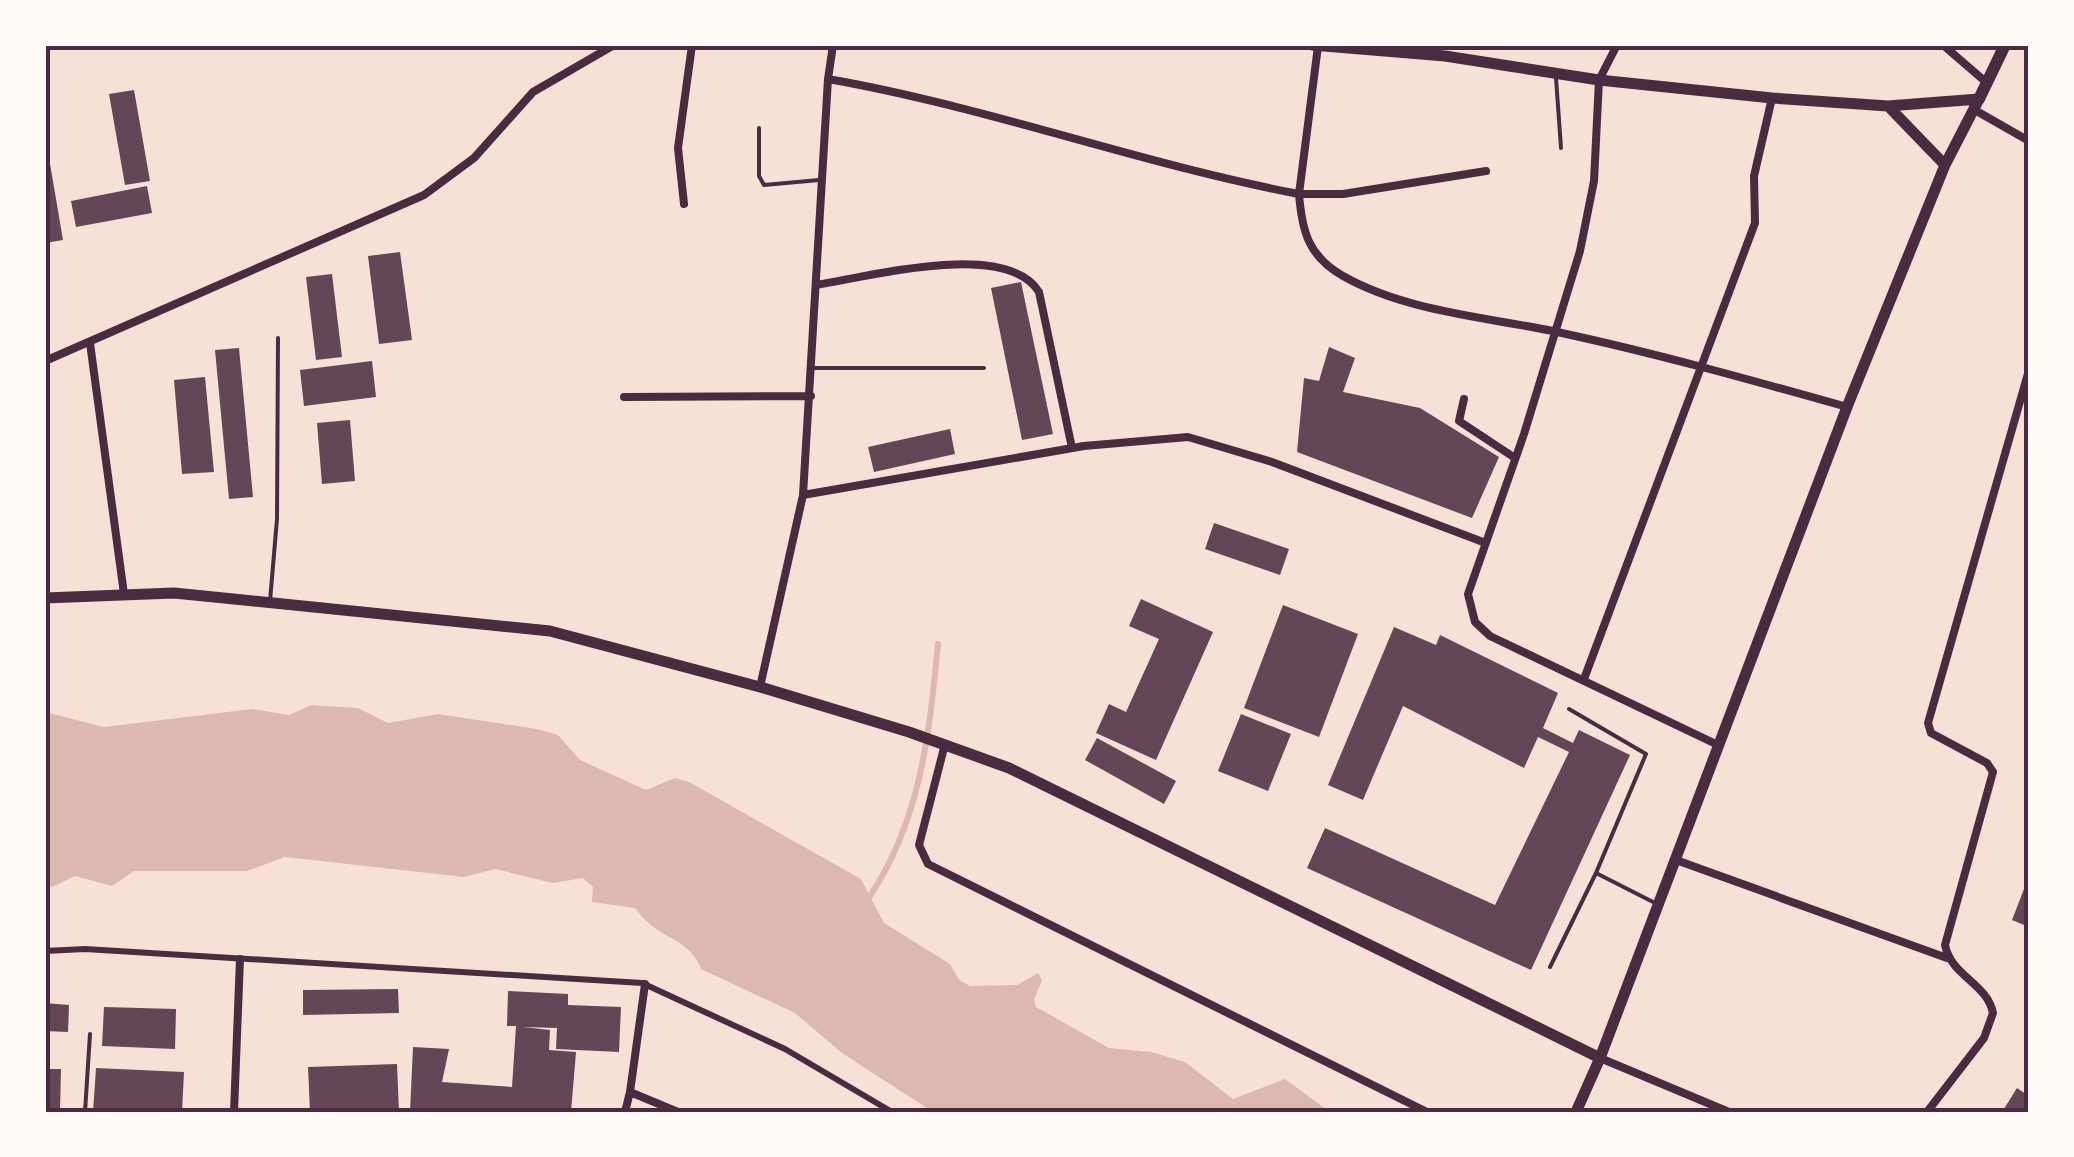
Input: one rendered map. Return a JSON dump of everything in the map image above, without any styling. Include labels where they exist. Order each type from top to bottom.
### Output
[{"type":"main road","points":[[1315,45],[1447,50],[1598,80],[1772,98],[1888,106],[1976,104]]},
{"type":"main road","points":[[1576,1112],[1659,906],[1847,407],[1945,165],[2005,45]]},
{"type":"main road","points":[[1888,106],[1945,165]]},
{"type":"main road","points":[[45,598],[124,594],[270,600],[550,631],[760,686],[910,732],[1008,768],[1600,1058]]},
{"type":"street","points":[[45,361],[424,195],[474,158],[533,92],[614,45]]},
{"type":"street","points":[[684,204],[678,148],[692,45]]},
{"type":"street","points":[[760,686],[803,496],[819,180],[833,45]]},
{"type":"street","points":[[1315,45],[1299,194],[1302,230],[1310,249],[1342,276],[1425,306],[1558,332],[1847,407]]},
{"type":"street","points":[[1617,45],[1598,80],[1594,181],[1558,332],[1468,594],[1475,622],[1490,636],[1718,745]]},
{"type":"street","points":[[1944,45],[1988,83]]},
{"type":"street","points":[[828,80],[1024,125],[1170,168],[1299,194],[1343,194],[1486,171]]},
{"type":"street","points":[[1584,679],[1755,223],[1754,176],[1772,98]]},
{"type":"street","points":[[1976,104],[2029,141]]},
{"type":"street","points":[[816,286],[964,264],[1003,268],[1025,278],[1039,292],[1072,448]]},
{"type":"street","points":[[90,343],[124,594]]},
{"type":"street","points":[[1948,958],[1946,934],[1993,772],[1987,763],[1931,733],[1928,723],[2029,370]]},
{"type":"street","points":[[624,397],[811,396]]},
{"type":"street","points":[[1464,399],[1459,421],[1515,458]]},
{"type":"street","points":[[803,496],[1072,448],[1173,437],[1201,439],[1483,542]]},
{"type":"street","points":[[943,743],[919,845],[928,864],[1427,1112]]},
{"type":"street","points":[[1676,860],[1948,958],[1984,994],[1993,1013],[1984,1038],[1928,1112]]},
{"type":"street","points":[[45,951],[85,949],[646,984],[786,1049],[892,1112]]},
{"type":"street","points":[[234,1112],[240,959]]},
{"type":"street","points":[[625,1112],[646,984]]},
{"type":"street","points":[[1600,1058],[1729,1112]]},
{"type":"street","points":[[630,1092],[678,1112]]},
{"type":"lane","points":[[1556,73],[1561,148]]},
{"type":"lane","points":[[758,128],[759,176],[764,185],[819,180]]},
{"type":"lane","points":[[270,600],[276,519],[278,338]]},
{"type":"lane","points":[[812,368],[984,368]]},
{"type":"lane","points":[[1550,967],[1596,873],[1646,754],[1569,709]]},
{"type":"lane","points":[[1596,873],[1659,906]]},
{"type":"lane","points":[[85,1112],[90,1034]]},
{"type":"shaded area","points":[[311,705],[358,708],[388,723],[438,714],[537,729],[558,735],[580,760],[646,790],[675,778],[689,782],[861,879],[884,923],[950,964],[959,980],[970,986],[1017,985],[1038,973],[1042,980],[1034,1000],[1036,1007],[1109,1048],[1151,1052],[1185,1062],[1233,1099],[1285,1079],[1330,1112],[933,1112],[842,1053],[795,1013],[701,969],[687,948],[650,924],[635,908],[592,902],[593,887],[583,878],[553,883],[495,869],[464,877],[285,857],[247,871],[134,871],[112,886],[75,876],[52,887],[45,885],[45,712],[104,727],[252,709],[289,715]]},
{"type":"building","points":[[134,90],[150,181],[125,185],[109,94]]},
{"type":"building","points":[[45,147],[63,240],[45,243]]},
{"type":"building","points":[[147,186],[152,213],[76,227],[71,201]]},
{"type":"building","points":[[400,252],[412,340],[379,344],[368,256]]},
{"type":"building","points":[[332,274],[342,357],[316,360],[306,277]]},
{"type":"building","points":[[1021,282],[1053,434],[1022,440],[991,288]]},
{"type":"building","points":[[1329,347],[1355,358],[1343,392],[1420,408],[1499,457],[1472,518],[1297,452],[1304,378],[1319,381]]},
{"type":"building","points":[[239,348],[253,497],[229,499],[215,350]]},
{"type":"building","points":[[372,361],[376,397],[304,406],[300,370]]},
{"type":"building","points":[[205,377],[214,472],[182,474],[174,380]]},
{"type":"building","points":[[350,420],[355,481],[322,484],[317,423]]},
{"type":"building","points":[[950,429],[955,454],[874,472],[868,447]]},
{"type":"building","points":[[1214,523],[1289,549],[1280,575],[1205,549]]},
{"type":"building","points":[[1141,599],[1213,632],[1156,760],[1096,733],[1109,704],[1126,712],[1159,639],[1129,626]]},
{"type":"building","points":[[1283,605],[1358,634],[1319,737],[1244,708]]},
{"type":"building","points":[[1394,627],[1436,645],[1440,635],[1558,693],[1543,728],[1573,743],[1579,730],[1630,755],[1531,970],[1307,868],[1325,828],[1495,905],[1569,752],[1538,737],[1524,768],[1403,706],[1363,800],[1328,785]]},
{"type":"building","points":[[1241,714],[1291,734],[1268,791],[1218,771]]},
{"type":"building","points":[[1097,738],[1176,781],[1164,804],[1085,760]]},
{"type":"building","points":[[2029,876],[2029,927],[2012,920]]},
{"type":"building","points":[[398,989],[399,1013],[303,1015],[303,990]]},
{"type":"building","points":[[508,991],[568,994],[568,1005],[621,1007],[619,1052],[556,1049],[557,1028],[523,1027],[550,1030],[549,1050],[576,1052],[571,1112],[410,1112],[413,1047],[449,1049],[442,1082],[512,1087],[516,1026],[507,1026]]},
{"type":"building","points":[[45,1003],[69,1005],[68,1032],[45,1031]]},
{"type":"building","points":[[104,1007],[176,1009],[175,1049],[102,1046]]},
{"type":"building","points":[[397,1064],[399,1112],[310,1112],[308,1067]]},
{"type":"building","points":[[96,1068],[184,1072],[182,1112],[93,1112]]},
{"type":"building","points":[[45,1069],[61,1069],[60,1112],[45,1112]]},
{"type":"building","points":[[2017,1088],[2029,1096],[2029,1112],[2002,1112]]},
{"type":"waterway","points":[[868,899],[886,869],[911,808],[926,744],[938,644]]}]
